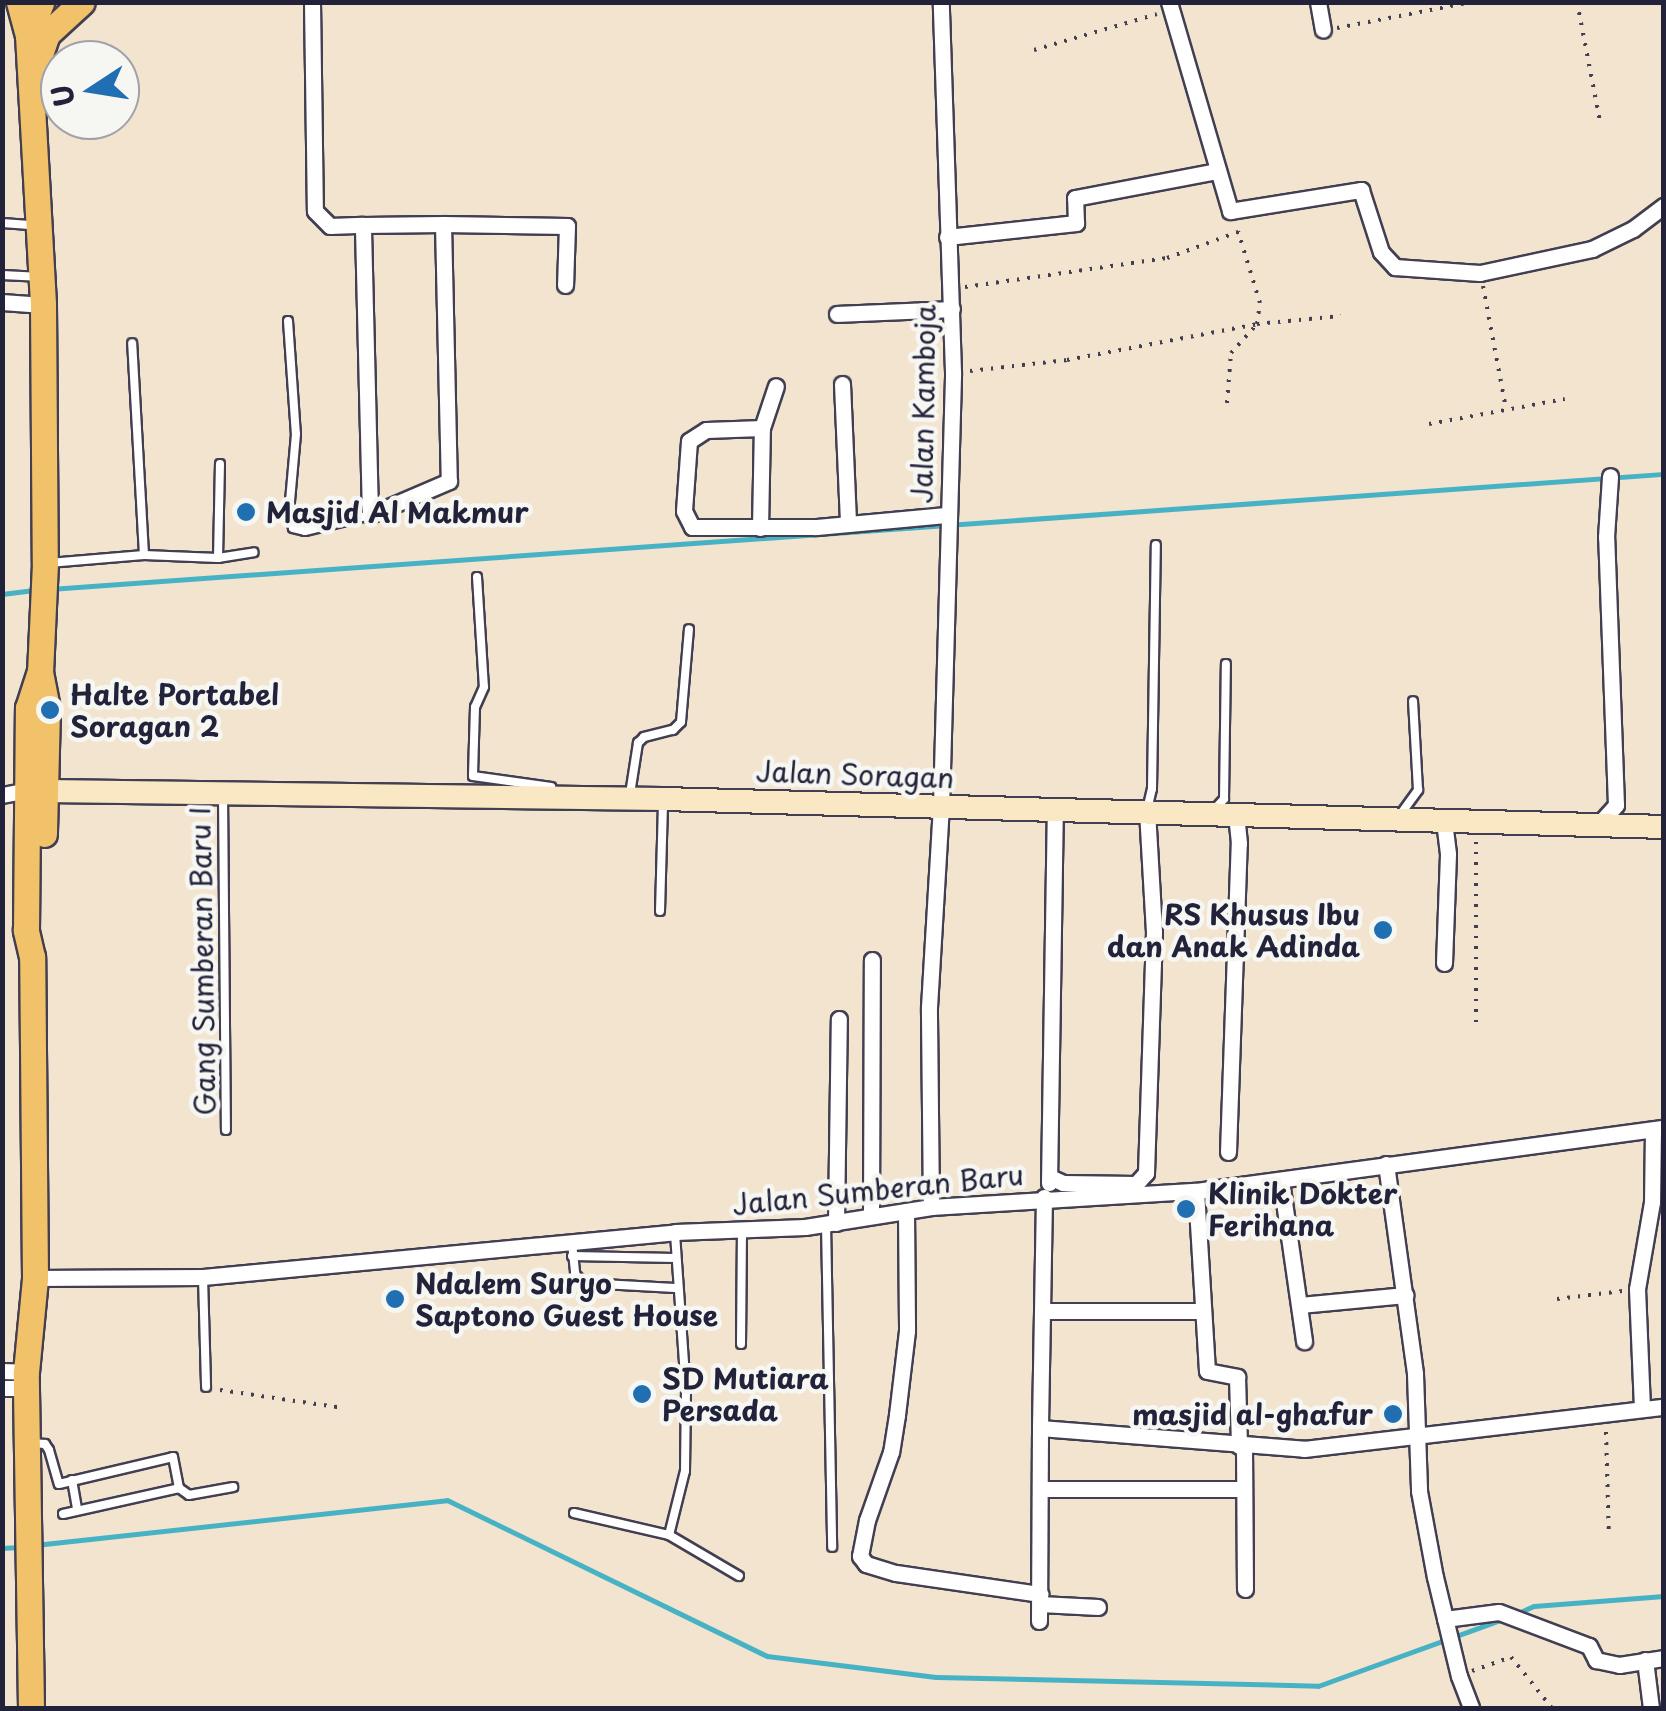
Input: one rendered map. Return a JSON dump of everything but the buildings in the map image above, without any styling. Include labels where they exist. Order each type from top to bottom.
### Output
[{"type":"main road","points":[[31,1708],[28,1442],[14,1380],[35,1278],[32,957],[26,930],[25,792],[28,708],[40,672],[44,577],[43,305],[30,18],[58,2]]},
{"type":"main road","points":[[32,90],[38,52],[47,34],[82,2]]},
{"type":"street","points":[[312,2],[315,211],[330,226],[566,226],[565,285]]},
{"type":"street","name":"Jalan Kamboja","points":[[931,1207],[929,1007],[941,806],[953,372],[941,2]]},
{"type":"street","points":[[1318,2],[1322,30]]},
{"type":"street","points":[[1170,6],[1230,211],[1361,190],[1381,252],[1395,267],[1480,273],[1592,249],[1633,229],[1664,206]]},
{"type":"street","points":[[947,237],[1076,223],[1074,198],[1218,171]]},
{"type":"street","points":[[363,225],[370,515],[449,481],[444,224]]},
{"type":"street","points":[[2,302],[43,305]]},
{"type":"street","points":[[837,314],[952,309]]},
{"type":"street","points":[[842,384],[848,524]]},
{"type":"street","points":[[760,528],[762,428],[776,386]]},
{"type":"street","points":[[762,428],[720,428],[697,434],[686,446],[685,518],[692,527],[760,528],[946,519]]},
{"type":"street","points":[[1598,825],[1616,805],[1606,536],[1610,476]]},
{"type":"street","name":"Jalan Soragan","points":[[25,792],[663,798],[1664,827]]},
{"type":"street","points":[[1039,1621],[1042,1311],[1050,1176],[1049,979],[1058,840],[1055,810]]},
{"type":"street","points":[[1050,1176],[1062,1183],[1136,1184],[1146,1173],[1154,932],[1146,812]]},
{"type":"street","points":[[1228,1152],[1239,843],[1236,815]]},
{"type":"street","points":[[1444,821],[1448,854],[1444,963]]},
{"type":"street","points":[[871,1216],[872,960]]},
{"type":"street","points":[[831,1224],[839,1018]]},
{"type":"street","points":[[1642,1408],[1637,1289],[1652,1202],[1658,1129]]},
{"type":"street","name":"Jalan Sumberan Baru","points":[[35,1278],[202,1277],[572,1250],[675,1232],[831,1224],[931,1207],[1046,1197],[1196,1191],[1658,1129]]},
{"type":"street","points":[[1386,1164],[1406,1296],[1419,1490],[1468,1708]]},
{"type":"street","points":[[1281,1181],[1304,1341]]},
{"type":"street","points":[[1196,1191],[1207,1370],[1236,1377],[1244,1589]]},
{"type":"street","points":[[906,1211],[907,1331],[898,1415],[860,1556],[866,1564],[896,1573],[1098,1607]]},
{"type":"street","points":[[1300,1305],[1406,1296]]},
{"type":"street","points":[[1042,1311],[1203,1311]]},
{"type":"street","points":[[1040,1428],[1304,1448],[1664,1408]]},
{"type":"street","points":[[1040,1488],[1242,1488]]},
{"type":"street","points":[[1446,1623],[1511,1616],[1589,1646],[1596,1660],[1619,1665],[1664,1658]]},
{"type":"street","points":[[1646,1660],[1651,1708]]},
{"type":"lane","points":[[2,223],[40,226]]},
{"type":"lane","points":[[2,275],[42,278]]},
{"type":"lane","points":[[288,321],[296,434],[289,512],[293,528],[305,531],[370,515]]},
{"type":"lane","points":[[132,343],[144,555]]},
{"type":"lane","points":[[218,558],[220,464]]},
{"type":"lane","points":[[1146,812],[1152,789],[1156,545]]},
{"type":"lane","points":[[44,577],[144,555],[218,558],[254,552]]},
{"type":"lane","points":[[476,577],[484,687],[475,707],[473,776],[630,798],[638,743],[644,737],[674,730],[682,722],[690,629]]},
{"type":"lane","points":[[1211,814],[1224,799],[1226,664]]},
{"type":"lane","points":[[1396,819],[1418,790],[1413,701]]},
{"type":"lane","name":"Gang Sumberan Baru I","points":[[223,791],[226,1130]]},
{"type":"lane","points":[[660,911],[663,798]]},
{"type":"lane","points":[[831,1224],[832,1547]]},
{"type":"lane","points":[[741,1344],[742,1229]]},
{"type":"lane","points":[[669,1535],[684,1472],[686,1391],[675,1232]]},
{"type":"lane","points":[[675,1255],[572,1250],[575,1274],[584,1283],[676,1288]]},
{"type":"lane","points":[[202,1277],[206,1388]]},
{"type":"lane","points":[[28,1442],[45,1444],[55,1482],[173,1457],[179,1488],[189,1495],[233,1487]]},
{"type":"lane","points":[[72,1480],[78,1508]]},
{"type":"lane","points":[[63,1514],[179,1488]]},
{"type":"lane","points":[[574,1513],[669,1535],[739,1576]]},
{"type":"path","points":[[1322,30],[1472,2]]},
{"type":"path","points":[[1578,2],[1600,122]]},
{"type":"path","points":[[1034,50],[1170,6]]},
{"type":"path","points":[[1227,403],[1232,353],[1257,324],[1260,303],[1230,211]]},
{"type":"path","points":[[952,289],[1167,258],[1238,232]]},
{"type":"path","points":[[1480,273],[1506,409]]},
{"type":"path","points":[[953,372],[1067,360],[1257,324],[1341,316]]},
{"type":"path","points":[[1429,424],[1565,399]]},
{"type":"path","points":[[1476,822],[1476,1022]]},
{"type":"path","points":[[1557,1300],[1637,1289]]},
{"type":"path","points":[[206,1388],[344,1408]]},
{"type":"path","points":[[1606,1414],[1609,1537]]},
{"type":"path","points":[[1458,1676],[1511,1657],[1552,1708]]},
{"type":"waterway","points":[[50,589],[1664,474]]},
{"type":"waterway","points":[[2,594],[34,590]]},
{"type":"waterway","points":[[35,1545],[447,1500],[767,1656],[936,1677],[1318,1686],[1503,1619]]},
{"type":"waterway","points":[[2,1548],[19,1547]]},
{"type":"waterway","points":[[1518,1613],[1534,1606],[1664,1596]]},
{"type":"place","name":"Masjid Al Makmur","points":[[246,512]]},
{"type":"place","name":"Halte Portabel Soragan 2","points":[[50,710]]},
{"type":"place","name":"RS Khusus Ibu dan Anak Adinda","points":[[1383,930]]},
{"type":"place","name":"Klinik Dokter Ferihana","points":[[1186,1209]]},
{"type":"place","name":"Ndalem Suryo Saptono Guest House","points":[[395,1299]]},
{"type":"place","name":"SD Mutiara Persada","points":[[642,1394]]},
{"type":"place","name":"masjid al-ghafur","points":[[1393,1414]]}]
